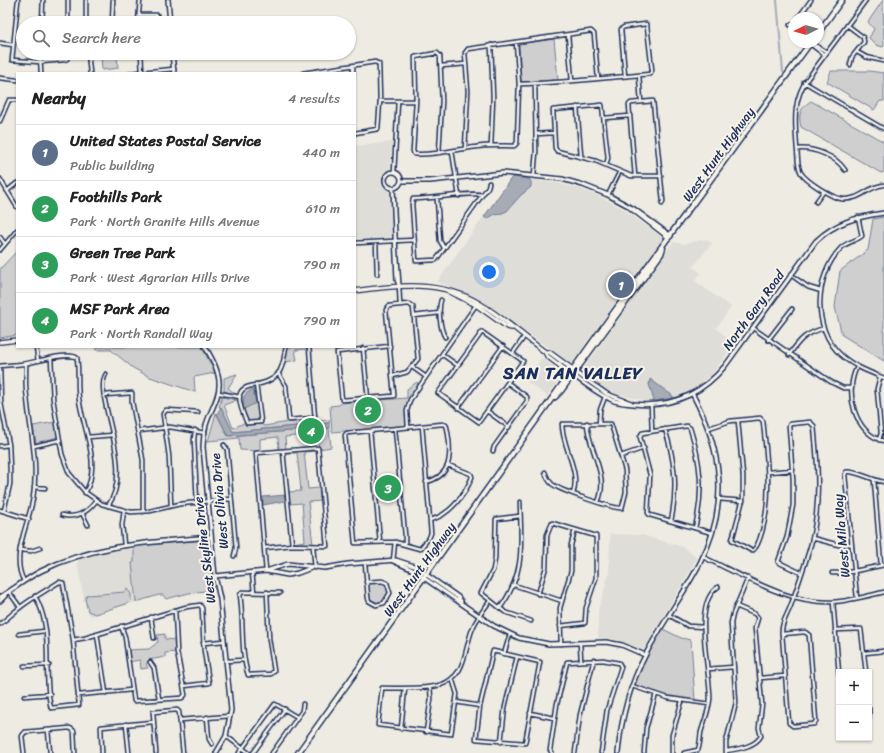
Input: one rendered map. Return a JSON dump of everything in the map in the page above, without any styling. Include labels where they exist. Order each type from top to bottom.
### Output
[{"type":"main road","points":[[824,25],[842,0]]},
{"type":"main road","name":"West Hunt Highway","points":[[298,753],[555,397],[558,396],[644,274],[661,254],[670,237],[807,48]]},
{"type":"main road","name":"North Gary Road","points":[[356,291],[399,285],[420,286],[455,292],[509,324],[524,337],[556,358],[573,373]]},
{"type":"main road","points":[[0,342],[16,340]]},
{"type":"main road","name":"North Gary Road","points":[[545,352],[549,358],[573,373]]},
{"type":"main road","points":[[549,358],[556,358]]},
{"type":"street","points":[[16,16],[18,0]]},
{"type":"street","points":[[42,16],[43,0]]},
{"type":"street","points":[[68,0],[68,16]]},
{"type":"street","points":[[86,0],[86,16]]},
{"type":"street","points":[[112,16],[113,0]]},
{"type":"street","points":[[140,0],[139,15],[157,15]]},
{"type":"street","points":[[168,0],[169,16]]},
{"type":"street","points":[[802,12],[811,0]]},
{"type":"street","points":[[866,0],[804,82],[797,100],[795,113],[798,149],[801,172],[804,177],[835,198],[846,200],[857,198],[875,186],[884,185]]},
{"type":"street","points":[[16,18],[11,59],[15,62],[58,60]]},
{"type":"street","points":[[519,84],[639,75],[651,72],[646,24],[622,28],[625,76]]},
{"type":"street","points":[[847,26],[864,39],[857,52],[852,57],[850,65]]},
{"type":"street","points":[[465,149],[468,91],[466,50],[491,45],[593,32],[598,78]]},
{"type":"street","points":[[568,35],[572,80]]},
{"type":"street","points":[[439,152],[442,101],[439,54],[415,57],[416,102],[413,152],[419,154],[452,151],[491,146],[516,145],[519,84],[516,42]]},
{"type":"street","points":[[0,43],[13,45]]},
{"type":"street","points":[[491,45],[493,98],[491,146]]},
{"type":"street","points":[[818,48],[826,53]]},
{"type":"street","points":[[857,52],[866,57],[884,61]]},
{"type":"street","points":[[89,60],[90,72]]},
{"type":"street","points":[[141,60],[142,72],[174,71],[173,60]]},
{"type":"street","points":[[40,62],[42,72]]},
{"type":"street","points":[[309,72],[377,62],[379,64],[380,101],[378,130],[356,133]]},
{"type":"street","points":[[440,66],[466,64]]},
{"type":"street","points":[[353,66],[353,72]]},
{"type":"street","points":[[639,75],[641,102]]},
{"type":"street","points":[[0,78],[16,80]]},
{"type":"street","points":[[804,82],[883,128]]},
{"type":"street","points":[[534,175],[536,134],[535,83]]},
{"type":"street","points":[[0,121],[9,100],[16,100]]},
{"type":"street","points":[[380,101],[416,102]]},
{"type":"street","points":[[394,172],[398,101]]},
{"type":"street","points":[[635,176],[629,104],[653,101],[661,176],[662,204]]},
{"type":"street","points":[[606,165],[608,158],[602,105],[553,110],[556,150],[581,156],[635,176],[661,176]]},
{"type":"street","points":[[577,107],[581,156]]},
{"type":"street","points":[[604,118],[630,116]]},
{"type":"street","points":[[536,134],[554,133]]},
{"type":"street","points":[[798,149],[812,150],[821,153],[840,164],[845,170]]},
{"type":"street","points":[[452,151],[459,196]]},
{"type":"street","points":[[608,194],[620,171]]},
{"type":"street","points":[[394,172],[398,174],[401,181]]},
{"type":"street","points":[[394,172],[389,173],[385,180],[388,186],[393,188],[400,185],[401,181]]},
{"type":"street","points":[[401,181],[430,180],[498,173],[534,175],[576,182],[608,194],[634,209],[670,237]]},
{"type":"street","points":[[0,179],[16,205]]},
{"type":"street","points":[[482,195],[478,193],[412,201],[416,262],[436,260],[444,248],[482,195],[490,183]]},
{"type":"street","points":[[7,191],[16,184]]},
{"type":"street","points":[[393,188],[397,280],[399,285],[400,305]]},
{"type":"street","points":[[816,202],[824,191]]},
{"type":"street","points":[[437,199],[440,241],[444,248]]},
{"type":"street","name":"North Gary Road","points":[[573,373],[606,397],[624,404],[651,405],[671,403],[693,394],[717,376],[791,274],[823,234],[845,221],[858,217],[884,213]]},
{"type":"street","points":[[858,217],[862,236],[848,242],[840,249],[825,273],[821,291],[820,310],[824,328],[829,339],[840,354],[857,367],[884,378]]},
{"type":"street","points":[[0,250],[16,231]]},
{"type":"street","points":[[0,237],[5,244]]},
{"type":"street","points":[[356,243],[414,240]]},
{"type":"street","points":[[376,242],[378,274]]},
{"type":"street","points":[[791,274],[808,287],[821,291]]},
{"type":"street","points":[[442,300],[440,304],[440,313],[442,333],[445,337]]},
{"type":"street","points":[[408,427],[410,400],[443,355],[477,304]]},
{"type":"street","points":[[390,346],[338,352],[342,400],[394,396],[387,307],[412,305],[418,356],[412,366],[404,374],[393,376]]},
{"type":"street","points":[[768,340],[792,310]]},
{"type":"street","points":[[414,316],[440,313]]},
{"type":"street","points":[[753,328],[789,355],[831,382],[843,388],[852,388]]},
{"type":"street","points":[[789,355],[800,339],[807,334],[824,328]]},
{"type":"street","points":[[482,332],[503,346],[523,361],[479,422],[438,393],[482,332]]},
{"type":"street","points":[[512,353],[524,337]]},
{"type":"street","points":[[458,408],[503,346]]},
{"type":"street","points":[[36,348],[38,361]]},
{"type":"street","name":"West Skyline Drive","points":[[206,348],[218,370],[220,380],[219,393],[204,433],[203,447],[215,576],[219,594],[224,641],[230,716],[226,736],[216,753]]},
{"type":"street","points":[[256,384],[261,422],[247,423],[240,410],[240,397],[242,392],[247,387],[270,379],[278,373],[282,365],[286,348]]},
{"type":"street","points":[[278,373],[286,386],[289,420],[315,418],[309,348]]},
{"type":"street","points":[[363,348],[368,399]]},
{"type":"street","points":[[443,355],[457,365]]},
{"type":"street","points":[[0,366],[26,364],[51,358],[76,357],[79,398],[88,437],[92,473],[90,484],[85,493]]},
{"type":"street","points":[[51,358],[53,399],[63,460],[69,473],[85,493],[96,501],[108,506],[124,510],[143,512],[171,506],[231,500]]},
{"type":"street","points":[[24,581],[18,566],[20,550],[29,519],[34,487],[34,446],[26,396],[26,364]]},
{"type":"street","points":[[412,366],[426,377]]},
{"type":"street","points":[[857,367],[854,373],[852,388],[856,419],[867,433],[879,440],[884,441]]},
{"type":"street","points":[[0,369],[1,403],[9,445],[10,484],[4,511]]},
{"type":"street","name":"North Gary Road","points":[[573,373],[607,394],[632,404]]},
{"type":"street","points":[[106,374],[104,380],[104,395],[113,435],[118,478],[108,506]]},
{"type":"street","points":[[879,440],[881,428],[877,389],[880,377]]},
{"type":"street","points":[[493,451],[494,447],[528,398],[508,383]]},
{"type":"street","points":[[104,395],[132,393],[132,402],[139,431],[144,472],[143,512]]},
{"type":"street","points":[[219,393],[240,397]]},
{"type":"street","points":[[618,753],[624,716],[632,686],[645,655],[703,557],[712,533],[718,499],[718,468],[709,428],[693,394]]},
{"type":"street","points":[[599,424],[600,410],[606,397]]},
{"type":"street","points":[[651,405],[652,431]]},
{"type":"street","points":[[171,506],[169,456],[164,411],[198,412]]},
{"type":"street","points":[[487,411],[509,427]]},
{"type":"street","points":[[709,428],[725,422],[762,419],[768,472],[768,498],[765,520],[755,550],[732,540],[743,501],[743,476],[738,421]]},
{"type":"street","points":[[587,423],[589,438],[601,482],[598,502]]},
{"type":"street","points":[[782,634],[807,633],[815,723],[793,726],[790,725],[782,634],[782,624],[793,598],[801,573],[812,538],[817,510],[819,481],[813,423],[790,424],[789,426],[793,470],[793,505],[787,537],[778,562],[801,573]]},
{"type":"street","points":[[545,472],[552,484],[573,494],[622,508],[626,482],[621,456],[611,424],[562,424],[563,438],[575,476],[575,488],[573,494]]},
{"type":"street","points":[[422,426],[426,482],[431,535],[424,547],[420,549],[395,542],[357,544],[354,541],[345,435],[408,427],[422,426],[446,425],[450,451],[448,465],[439,477],[426,482]]},
{"type":"street","points":[[695,528],[701,498],[701,477],[698,454],[689,426],[640,434],[650,475],[648,513],[671,521],[712,533]]},
{"type":"street","points":[[139,431],[165,427],[195,430],[204,433]]},
{"type":"street","points":[[395,429],[405,530],[404,544]]},
{"type":"street","points":[[195,430],[194,440],[197,503]]},
{"type":"street","points":[[665,430],[673,454],[676,477],[671,521]]},
{"type":"street","points":[[370,431],[380,542]]},
{"type":"street","points":[[88,437],[113,435]]},
{"type":"street","points":[[34,446],[60,440]]},
{"type":"street","points":[[0,446],[9,445]]},
{"type":"street","name":"West Olivia Drive","points":[[224,445],[227,449],[236,548],[234,556]]},
{"type":"street","points":[[264,548],[292,545],[313,547],[327,546],[318,448],[256,453],[264,548],[266,571]]},
{"type":"street","points":[[621,456],[644,448]]},
{"type":"street","points":[[283,451],[292,545]]},
{"type":"street","points":[[430,520],[440,517],[449,511],[470,482],[472,475],[448,465]]},
{"type":"street","points":[[768,472],[793,470]]},
{"type":"street","name":"West Mila Way","points":[[857,598],[851,544],[846,472],[855,472],[874,480]]},
{"type":"street","points":[[832,573],[854,571],[883,565],[874,480],[884,482]]},
{"type":"street","points":[[34,487],[45,488]]},
{"type":"street","points":[[718,499],[743,501]]},
{"type":"street","points":[[62,515],[72,517],[82,513],[96,501]]},
{"type":"street","points":[[500,608],[514,585],[522,550],[520,502]]},
{"type":"street","points":[[0,510],[29,519]]},
{"type":"street","points":[[124,510],[122,525],[124,545]]},
{"type":"street","points":[[82,513],[88,525]]},
{"type":"street","points":[[520,516],[496,519],[495,559],[493,570],[481,593],[490,601],[515,617],[531,620]]},
{"type":"street","points":[[538,594],[546,567],[547,535],[552,523],[598,538],[596,578],[586,608],[584,623],[560,626]]},
{"type":"street","points":[[561,644],[560,626],[562,601],[571,571],[571,544],[575,530]]},
{"type":"street","points":[[0,597],[39,572],[74,557],[101,549],[124,545],[211,537]]},
{"type":"street","points":[[812,538],[839,545],[851,544]]},
{"type":"street","points":[[393,561],[395,542]]},
{"type":"street","points":[[313,547],[313,568]]},
{"type":"street","points":[[20,550],[31,552],[40,548]]},
{"type":"street","points":[[703,557],[793,598],[833,602],[884,592]]},
{"type":"street","points":[[215,576],[266,571],[288,564],[300,564],[313,568],[329,568],[393,561],[431,578],[458,597],[461,602]]},
{"type":"street","points":[[365,563],[366,582],[369,601],[376,605],[384,602],[390,593],[387,583],[382,581],[366,582]]},
{"type":"street","points":[[266,571],[288,575],[298,574],[313,568]]},
{"type":"street","points":[[252,572],[254,592]]},
{"type":"street","points":[[426,577],[429,582],[442,591],[510,634],[529,641],[561,644],[614,643],[629,647],[645,655]]},
{"type":"street","points":[[736,606],[757,615],[755,628],[762,704],[760,738],[745,747],[726,752],[726,742],[736,704],[731,630],[733,614],[736,606],[748,578]]},
{"type":"street","points":[[0,624],[35,596],[61,582],[73,640],[79,705],[51,708],[49,665],[45,631],[41,610],[35,596]]},
{"type":"street","points":[[514,585],[562,601]]},
{"type":"street","points":[[684,753],[698,750],[709,704],[708,669],[704,627],[708,600],[718,587]]},
{"type":"street","points":[[0,601],[9,592]]},
{"type":"street","points":[[9,592],[20,607]]},
{"type":"street","points":[[267,592],[273,673],[248,675],[244,660],[240,594],[254,592],[267,592],[280,593]]},
{"type":"street","points":[[452,678],[457,689],[451,734],[378,726],[382,688],[430,687],[443,684],[452,678],[463,665],[470,634],[480,615],[490,601]]},
{"type":"street","points":[[833,602],[839,669]]},
{"type":"street","points":[[73,640],[175,610],[200,605],[202,613],[203,643],[209,683],[184,686]]},
{"type":"street","points":[[121,626],[125,637],[131,690],[134,701],[184,697],[184,686],[178,652],[175,610]]},
{"type":"street","points":[[669,615],[688,626],[704,627]]},
{"type":"street","points":[[151,617],[154,638]]},
{"type":"street","points":[[835,630],[861,629],[866,669]]},
{"type":"street","points":[[19,634],[45,631]]},
{"type":"street","points":[[97,634],[106,693]]},
{"type":"street","points":[[504,654],[510,634]]},
{"type":"street","points":[[203,643],[224,641]]},
{"type":"street","points":[[580,643],[581,660]]},
{"type":"street","points":[[493,651],[504,654],[540,662],[525,743],[476,739],[480,706],[493,651]]},
{"type":"street","points":[[864,653],[884,651]]},
{"type":"street","points":[[501,742],[505,707],[517,657]]},
{"type":"street","points":[[575,753],[580,715],[594,659]]},
{"type":"street","points":[[551,753],[554,718],[567,662],[594,659],[621,665],[607,710],[601,753]]},
{"type":"street","points":[[226,661],[244,660]]},
{"type":"street","points":[[150,662],[154,668],[159,699]]},
{"type":"street","points":[[24,666],[49,665]]},
{"type":"street","points":[[708,669],[734,667]]},
{"type":"street","points":[[760,678],[785,676]]},
{"type":"street","points":[[632,686],[682,701],[709,704]]},
{"type":"street","points":[[426,732],[431,699],[430,687]]},
{"type":"street","points":[[402,729],[406,688]]},
{"type":"street","points":[[79,696],[131,690]]},
{"type":"street","points":[[24,696],[50,694]]},
{"type":"street","points":[[644,753],[646,728],[656,694]]},
{"type":"street","points":[[672,753],[672,735],[682,701]]},
{"type":"street","points":[[456,702],[480,706]]},
{"type":"street","points":[[239,753],[275,704],[297,717]]},
{"type":"street","points":[[272,753],[302,711],[303,704]]},
{"type":"street","points":[[254,753],[285,709]]},
{"type":"street","points":[[156,753],[153,712],[178,710],[183,753]]},
{"type":"street","points":[[530,713],[554,718]]},
{"type":"street","points":[[180,720],[230,716]]},
{"type":"street","points":[[207,717],[209,739],[212,744]]},
{"type":"street","points":[[102,753],[101,727],[153,722]]},
{"type":"street","points":[[126,724],[129,753]]},
{"type":"street","points":[[24,753],[23,734],[48,730],[72,729],[75,753]]},
{"type":"street","points":[[48,730],[50,753]]},
{"type":"street","points":[[226,736],[249,753]]},
{"type":"shaded area","points":[[883,0],[883,47],[876,45],[869,38],[874,29],[868,22]]},
{"type":"shaded area","points":[[554,39],[558,80],[522,82],[519,44]]},
{"type":"shaded area","points":[[101,60],[117,60],[118,68],[102,70]]},
{"type":"shaded area","points":[[831,71],[869,71],[884,73],[884,101],[880,101],[874,110],[827,82]]},
{"type":"shaded area","points":[[811,101],[884,142],[884,172],[881,173],[801,127],[800,115],[802,109]]},
{"type":"shaded area","points":[[392,142],[390,169],[383,178],[384,186],[389,190],[392,236],[390,239],[356,241],[356,146]]},
{"type":"shaded area","points":[[512,177],[557,183],[578,188],[599,196],[622,208],[663,238],[571,364],[478,298],[437,282]]},
{"type":"shaded area","points":[[512,177],[529,179],[531,181],[531,187],[520,196],[507,211],[497,215],[495,214],[487,219],[484,217]]},
{"type":"shaded area","points":[[884,217],[884,361],[842,335],[835,307],[840,271],[868,250],[873,219]]},
{"type":"shaded area","points":[[706,239],[712,243],[693,267],[701,273],[695,281],[731,307],[716,328],[734,344],[712,374],[692,390],[665,400],[646,401],[617,394],[600,386],[581,372],[673,242],[684,244]]},
{"type":"shaded area","points":[[16,252],[16,335],[0,338],[0,269]]},
{"type":"shaded area","points":[[95,348],[202,348],[215,373],[194,377],[195,392],[150,377],[133,368],[111,350],[96,350]]},
{"type":"shaded area","points":[[287,348],[307,348],[295,350],[297,360],[285,362]]},
{"type":"shaded area","points":[[542,358],[564,373],[547,396],[526,381]]},
{"type":"shaded area","points":[[237,374],[228,388],[237,395],[224,391],[224,378]]},
{"type":"shaded area","points":[[650,379],[673,396],[673,398],[654,401],[649,384]]},
{"type":"shaded area","points":[[417,382],[418,385],[407,405],[406,426],[332,432],[330,406],[339,405],[341,403],[407,398],[407,389]]},
{"type":"shaded area","points":[[255,386],[259,421],[248,421],[241,406],[241,396],[248,388]]},
{"type":"shaded area","points":[[253,389],[256,403],[244,409],[244,397]]},
{"type":"shaded area","points":[[222,397],[237,400],[224,405],[233,428],[244,423],[246,425],[261,424],[264,426],[289,422],[330,420],[329,423],[232,432],[221,407],[219,407]]},
{"type":"shaded area","points":[[221,407],[233,432],[329,423],[329,428],[228,436],[217,414]]},
{"type":"shaded area","points":[[216,413],[228,436],[329,428],[331,447],[319,449],[317,434],[285,437],[286,449],[279,450],[278,437],[260,439],[260,451],[240,450],[239,438],[208,441]]},
{"type":"shaded area","points":[[55,422],[58,437],[36,443],[33,426]]},
{"type":"shaded area","points":[[316,451],[304,452],[308,489],[319,488],[321,501],[308,502],[313,545],[294,544],[293,543],[305,541],[302,503],[290,504],[289,492],[301,491],[297,453],[285,453]]},
{"type":"shaded area","points":[[398,477],[400,497],[378,500],[376,479]]},
{"type":"shaded area","points":[[285,495],[285,501],[263,505],[263,497]]},
{"type":"shaded area","points":[[610,534],[642,535],[683,547],[697,558],[644,650],[618,640],[598,638],[598,611],[609,574]]},
{"type":"shaded area","points":[[207,540],[214,590],[189,593],[166,599],[163,595],[159,595],[136,602],[132,563],[134,562],[134,546]]},
{"type":"shaded area","points":[[134,546],[134,562],[132,563],[136,602],[91,616],[87,613],[77,563],[81,558]]},
{"type":"shaded area","points":[[368,582],[382,582],[388,587],[389,592],[383,601],[379,603],[370,600]]},
{"type":"shaded area","points":[[127,589],[131,594],[131,601],[129,603],[95,614],[88,611],[85,599],[87,594],[125,592]]},
{"type":"shaded area","points":[[661,628],[681,638],[691,640],[695,702],[668,698],[632,686]]},
{"type":"shaded area","points":[[165,634],[165,639],[176,640],[177,652],[165,653],[165,657],[149,660],[146,664],[148,668],[141,669],[140,660],[128,662],[127,650],[149,649],[158,642],[157,635]]},
{"type":"waterway","points":[[777,0],[783,72]]},
{"type":"place","name":"United States Postal Service","points":[[621,285]]},
{"type":"place","name":"Foothills Park","points":[[368,410]]},
{"type":"place","name":"MSF Park Area","points":[[311,431]]},
{"type":"place","name":"Green Tree Park","points":[[388,488]]},
{"type":"district","name":"SAN TAN VALLEY","points":[[573,373]]}]
